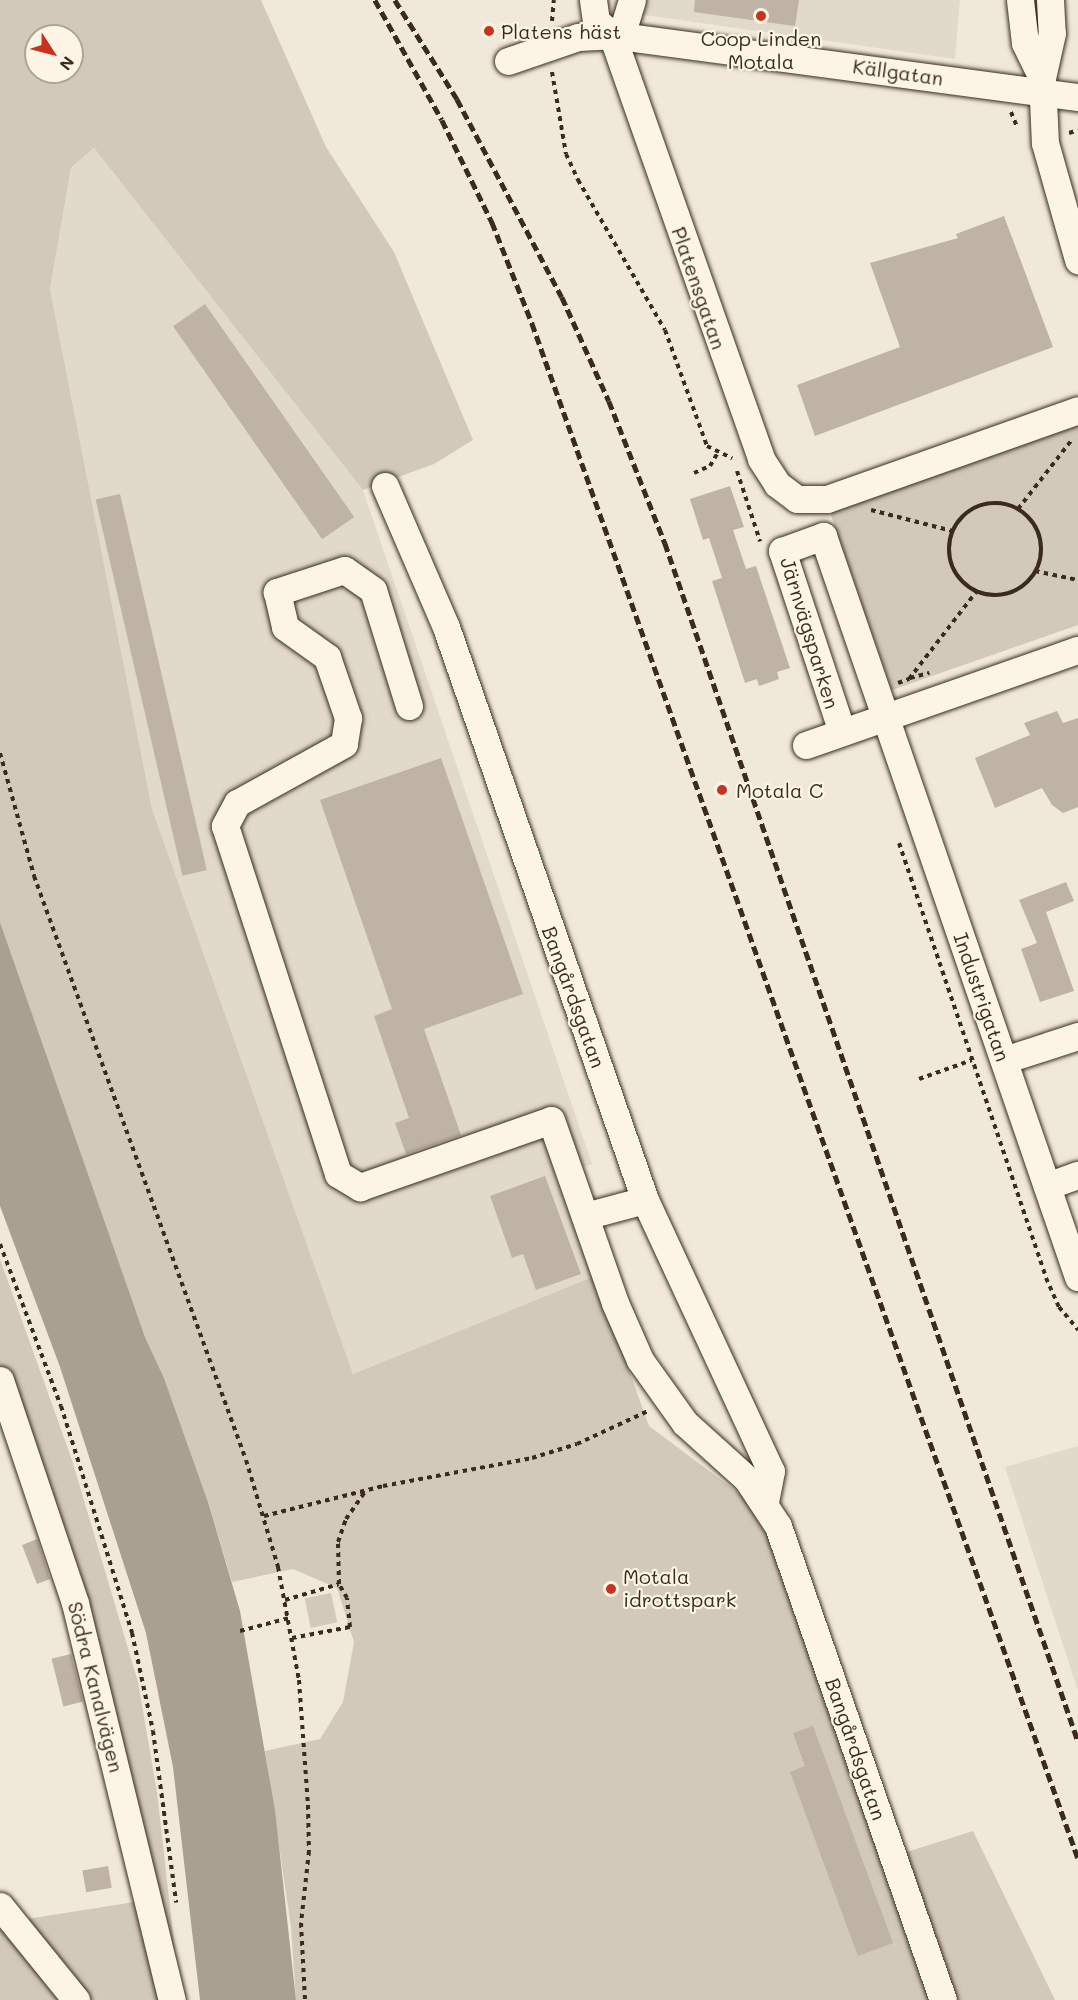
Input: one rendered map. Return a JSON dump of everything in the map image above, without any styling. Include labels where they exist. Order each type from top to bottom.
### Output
[{"type":"street","name":"Platensgatan","points":[[593,0],[596,21],[612,35],[761,459],[777,484],[797,499],[827,499],[1078,410]]},
{"type":"street","points":[[612,35],[624,26],[632,0]]},
{"type":"street","points":[[1020,0],[1025,43],[1043,85]]},
{"type":"street","points":[[1050,0],[1052,33],[1043,85],[1047,152],[1078,260]]},
{"type":"street","name":"Källgatan","points":[[508,61],[578,37],[612,35],[1043,85],[1078,97]]},
{"type":"street","name":"Bangårdsgatan","points":[[385,486],[446,627],[645,1200],[764,1450],[771,1471],[765,1501]]},
{"type":"street","name":"Järnvägsparken","points":[[842,732],[782,550],[823,536],[884,718]]},
{"type":"street","name":"Bangårdsgatan","points":[[409,706],[373,590],[344,570],[277,592],[285,627],[327,657],[348,718],[344,744],[237,803],[225,826],[338,1174],[360,1187],[550,1120],[640,1360],[668,1402],[765,1501],[788,1550],[943,2000]]},
{"type":"street","name":"Järnvägsparken","points":[[806,745],[1078,650]]},
{"type":"street","name":"Industrigatan","points":[[884,718],[1078,1277]]},
{"type":"street","points":[[1004,1060],[1078,1036]]},
{"type":"street","points":[[1047,1186],[1078,1174]]},
{"type":"street","points":[[585,1216],[645,1200]]},
{"type":"street","name":"Södra Kanalvägen","points":[[0,1380],[75,1603],[172,2000]]},
{"type":"street","points":[[0,1906],[76,2000]]},
{"type":"path","points":[[554,46],[556,58],[551,84],[566,154],[593,210],[665,330],[707,446],[717,454],[730,454],[764,553],[782,550]]},
{"type":"path","points":[[1018,509],[1078,431]]},
{"type":"path","points":[[694,473],[710,466],[717,454]]},
{"type":"path","points":[[1003,504],[1018,509],[1034,525],[1039,536],[1035,571],[1025,584],[1010,593],[993,595],[976,592],[966,585],[952,567],[949,555],[952,531],[972,508],[1003,504]]},
{"type":"path","points":[[1035,571],[1078,579]]},
{"type":"path","points":[[876,691],[909,679],[976,592]]},
{"type":"path","points":[[0,753],[34,876],[264,1516],[285,1600],[292,1638],[308,1805],[309,1851],[301,1923],[300,1967],[305,2000]]},
{"type":"path","points":[[896,833],[1046,1278],[1059,1307],[1078,1330]]},
{"type":"path","points":[[919,1079],[972,1060]]},
{"type":"path","points":[[0,1244],[61,1406],[132,1633],[154,1742],[177,1910]]},
{"type":"path","points":[[264,1516],[366,1491],[532,1458],[596,1436],[668,1402]]},
{"type":"path","points":[[292,1638],[350,1627],[347,1598],[339,1584],[340,1530],[366,1491]]},
{"type":"path","points":[[285,1600],[339,1584]]},
{"type":"path","points":[[240,1631],[289,1618]]},
{"type":"shaded area","points":[[0,0],[261,0],[326,147],[394,252],[473,440],[434,464],[363,490],[94,148],[71,168],[50,289],[152,809],[353,1374],[595,1276],[649,1426],[792,1533],[891,1857],[973,1831],[1055,2000],[296,2000],[291,1927],[265,1751],[320,1739],[343,1702],[354,1642],[337,1588],[293,1569],[232,1582],[208,1502],[164,1378],[145,1337],[0,922]]},
{"type":"shaded area","points":[[640,0],[960,0],[955,59],[638,14]]},
{"type":"shaded area","points":[[94,148],[363,490],[592,1164],[560,1174],[595,1276],[353,1374],[152,809],[50,289],[71,169]]},
{"type":"shaded area","points":[[1078,423],[1078,625],[892,690],[829,510]]},
{"type":"shaded area","points":[[0,922],[145,1337],[164,1378],[208,1502],[240,1611],[275,1810],[296,2000],[200,2000],[173,1767],[146,1633],[60,1367],[0,1206]]},
{"type":"shaded area","points":[[0,1259],[72,1460],[138,1682],[157,1792],[179,1987],[79,1602],[0,1366]]},
{"type":"shaded area","points":[[1078,1446],[1078,1691],[1005,1467]]},
{"type":"shaded area","points":[[331,1593],[337,1622],[311,1628],[305,1599]]},
{"type":"shaded area","points":[[141,1901],[167,2000],[89,2000],[27,1919]]},
{"type":"shaded area","points":[[0,1926],[59,2000],[0,2000]]},
{"type":"building","name":"Coop Linden Motala","points":[[695,0],[799,0],[795,26],[694,12]]},
{"type":"building","points":[[1004,216],[1053,347],[815,436],[797,385],[900,347],[870,263],[958,238],[956,234]]},
{"type":"building","points":[[205,304],[354,517],[322,539],[173,326]]},
{"type":"building","points":[[730,486],[744,527],[733,530],[746,569],[756,566],[790,668],[777,672],[779,679],[759,686],[757,679],[745,683],[712,581],[722,578],[709,538],[703,540],[690,499]]},
{"type":"building","points":[[120,494],[207,870],[182,876],[96,500]]},
{"type":"building","points":[[1057,711],[1063,723],[1078,718],[1078,807],[1063,813],[1052,805],[1042,788],[995,808],[975,758],[1030,735],[1024,723]]},
{"type":"building","points":[[441,758],[523,994],[424,1029],[461,1135],[406,1154],[395,1123],[409,1118],[374,1016],[392,1009],[320,800]]},
{"type":"building","points":[[1066,882],[1074,901],[1046,912],[1074,991],[1040,1002],[1021,949],[1037,943],[1019,900]]},
{"type":"building","points":[[545,1176],[581,1274],[536,1290],[523,1254],[512,1258],[490,1196]]},
{"type":"building","points":[[37,1539],[50,1579],[37,1584],[22,1545]]},
{"type":"building","points":[[71,1654],[83,1702],[63,1706],[52,1659]]},
{"type":"building","points":[[813,1726],[893,1943],[858,1956],[790,1772],[805,1766],[793,1733]]},
{"type":"building","points":[[108,1866],[112,1888],[86,1892],[82,1871]]},
{"type":"railway","points":[[375,0],[442,120],[492,222],[532,323],[1078,1858]]},
{"type":"railway","points":[[395,0],[457,99],[562,297],[609,401],[665,543],[1078,1741]]},
{"type":"place","name":"Coop Linden Motala","points":[[761,16]]},
{"type":"place","name":"Platens häst","points":[[489,31]]},
{"type":"place","name":"Motala C","points":[[722,790]]},
{"type":"place","name":"Motala idrottspark","points":[[611,1589]]}]
